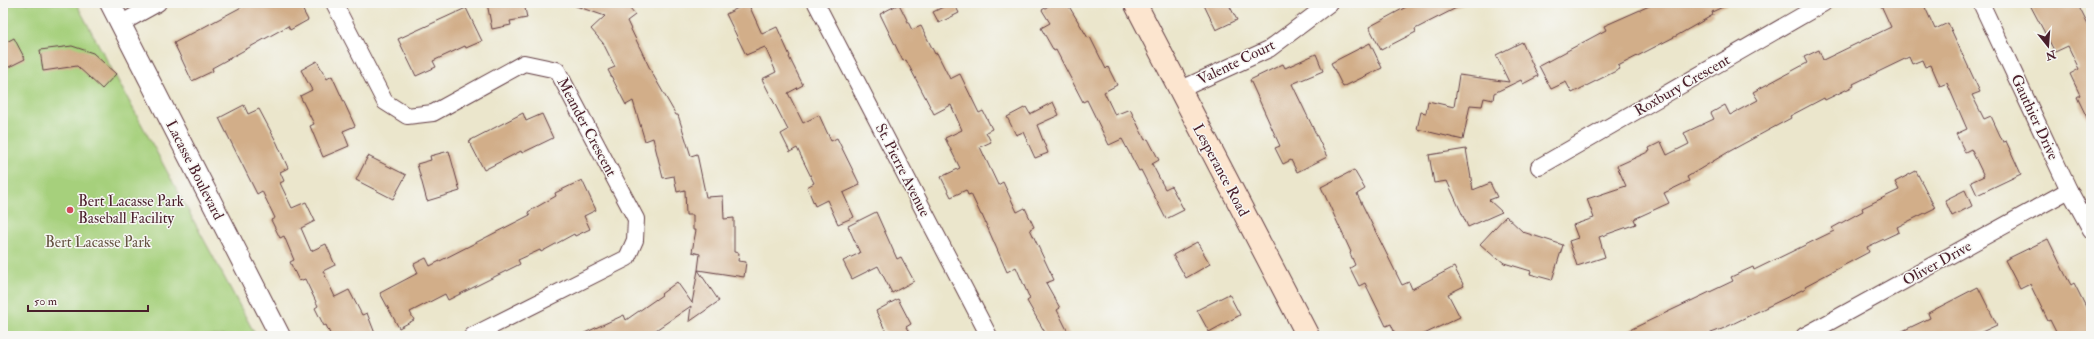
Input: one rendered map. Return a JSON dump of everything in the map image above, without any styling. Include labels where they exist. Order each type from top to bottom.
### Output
[{"type":"main road","name":"Lesperance Road","points":[[1135,3],[1308,336]]},
{"type":"street","name":"Lacasse Boulevard","points":[[110,3],[280,336]]},
{"type":"street","points":[[120,24],[158,3]]},
{"type":"street","name":"Meander Crescent","points":[[334,3],[385,102],[407,116],[433,113],[524,63],[557,70],[636,219],[634,240],[627,258],[472,336]]},
{"type":"street","name":"St. Pierre Avenue","points":[[816,3],[989,336]]},
{"type":"street","name":"Valente Court","points":[[1179,90],[1269,49],[1330,3]]},
{"type":"street","name":"Roxbury Crescent","points":[[1539,167],[1824,3]]},
{"type":"street","name":"Gauthier Drive","points":[[1981,3],[2069,190],[2091,230]]},
{"type":"street","name":"Oliver Drive","points":[[1804,336],[2069,190]]},
{"type":"green space","name":"Bert Lacasse Park Baseball Facility","points":[[7,3],[76,3],[256,336],[3,336],[3,5]]},
{"type":"building","points":[[249,3],[299,3],[308,20],[290,30],[288,26],[212,68],[213,71],[192,81],[174,43]]},
{"type":"building","points":[[487,3],[524,3],[527,18],[510,21],[511,25],[492,29]]},
{"type":"building","points":[[574,3],[625,3],[635,15],[627,21],[652,73],[676,115],[678,115],[691,156],[697,154],[706,197],[723,196],[724,219],[734,218],[734,252],[739,253],[738,261],[746,262],[744,277],[698,270],[700,254],[692,252],[696,230],[693,230],[693,215],[686,215],[685,190],[677,192],[674,176],[663,178],[653,138],[645,141],[633,101],[626,105],[608,70],[615,67],[603,43],[591,29],[605,16],[573,5]]},
{"type":"building","points":[[748,3],[762,34],[777,27],[790,56],[789,57],[803,85],[788,93],[803,123],[819,115],[831,141],[837,138],[860,185],[843,193],[854,217],[838,224],[827,200],[815,206],[807,187],[814,183],[797,148],[790,152],[781,134],[788,130],[762,79],[776,72],[765,47],[746,55],[726,14]]},
{"type":"building","points":[[954,3],[959,13],[939,23],[933,12]]},
{"type":"building","points":[[1053,3],[1067,3],[1088,38],[1090,37],[1106,69],[1108,67],[1117,85],[1104,92],[1115,115],[1130,109],[1145,140],[1148,139],[1159,160],[1152,164],[1165,189],[1171,186],[1184,210],[1166,219],[1141,170],[1139,171],[1122,139],[1109,145],[1087,100],[1083,102],[1056,50],[1054,51],[1041,28],[1050,23],[1042,10]]},
{"type":"building","points":[[1203,3],[1228,3],[1237,20],[1216,30]]},
{"type":"building","points":[[1404,3],[1466,3],[1415,29],[1416,32],[1381,50],[1369,27],[1406,7]]},
{"type":"building","points":[[1656,3],[1731,3],[1712,12],[1713,15],[1678,35],[1618,66],[1620,69],[1572,93],[1566,82],[1551,89],[1539,66],[1606,30],[1604,26]]},
{"type":"building","points":[[1880,3],[1923,3],[1935,29],[1948,23],[1980,92],[1972,95],[1984,119],[1991,116],[2003,142],[2006,141],[2021,174],[1977,195],[1971,182],[1984,176],[1971,149],[1965,152],[1956,134],[1967,129],[1947,83],[1940,86],[1931,65],[1925,67],[1922,60],[1912,64],[1909,57],[1853,84],[1854,86],[1825,100],[1824,98],[1790,116],[1791,118],[1730,151],[1687,177],[1689,181],[1664,193],[1669,203],[1634,219],[1636,224],[1599,237],[1605,257],[1577,266],[1569,241],[1578,238],[1573,225],[1594,218],[1587,199],[1626,186],[1617,166],[1650,151],[1649,148],[1661,142],[1667,155],[1689,144],[1684,133],[1714,119],[1711,113],[1725,105],[1730,115],[1758,100],[1753,92],[1807,63],[1804,57],[1819,50],[1823,60],[1891,27]]},
{"type":"building","points":[[2029,3],[2077,3],[2091,31],[2091,126],[2077,97],[2080,95],[2070,74],[2079,69],[2068,46],[2055,52]]},
{"type":"building","points":[[899,4],[912,30],[921,26],[950,79],[960,74],[979,113],[983,111],[992,129],[986,132],[991,142],[980,147],[998,185],[1003,182],[1017,212],[1025,208],[1034,227],[1030,229],[1054,280],[1046,283],[1060,308],[1057,310],[1070,336],[1047,336],[1027,301],[1030,299],[1016,267],[1007,272],[971,194],[968,195],[966,190],[951,197],[941,177],[960,168],[945,138],[962,130],[951,105],[934,114],[906,60],[903,61],[880,14]]},
{"type":"building","points":[[466,8],[482,41],[466,48],[465,46],[433,61],[436,67],[416,76],[398,39]]},
{"type":"building","points":[[14,38],[25,59],[3,70],[3,44]]},
{"type":"building","points":[[1522,42],[1538,76],[1523,84],[1521,80],[1494,93],[1493,100],[1484,98],[1482,106],[1470,105],[1463,140],[1417,129],[1421,112],[1426,113],[1428,101],[1454,107],[1459,75],[1509,82],[1496,55]]},
{"type":"building","points":[[1370,43],[1382,68],[1343,87],[1331,63]]},
{"type":"building","points":[[72,46],[93,53],[116,74],[102,89],[77,66],[43,71],[40,50]]},
{"type":"building","points":[[1316,54],[1323,71],[1292,84],[1327,157],[1297,172],[1291,160],[1283,164],[1275,148],[1280,146],[1250,80],[1283,64],[1285,68]]},
{"type":"building","points":[[317,61],[327,79],[332,76],[355,126],[343,131],[349,146],[323,157],[310,126],[314,124],[300,96],[312,90],[301,70]]},
{"type":"building","points":[[1053,102],[1059,115],[1037,125],[1048,153],[1035,158],[1023,132],[1016,135],[1007,117],[1026,107],[1030,114]]},
{"type":"building","points":[[244,105],[248,114],[259,109],[277,143],[288,168],[280,172],[284,181],[280,183],[292,208],[306,202],[315,221],[301,228],[311,251],[326,244],[335,265],[323,271],[335,297],[349,290],[362,315],[367,313],[376,336],[331,336],[326,325],[324,326],[315,308],[318,306],[305,279],[299,281],[290,262],[294,260],[284,236],[280,238],[271,220],[275,218],[262,191],[257,194],[219,118]]},
{"type":"building","points":[[523,113],[526,121],[542,114],[553,138],[522,153],[521,151],[484,170],[469,141]]},
{"type":"building","points":[[1466,149],[1473,190],[1490,183],[1497,197],[1489,200],[1502,212],[1468,227],[1447,181],[1434,183],[1429,155]]},
{"type":"building","points":[[449,151],[460,191],[427,201],[417,164],[431,160],[430,156]]},
{"type":"building","points":[[368,156],[406,175],[393,199],[356,180]]},
{"type":"building","points":[[1354,170],[1365,189],[1357,194],[1402,285],[1409,282],[1412,289],[1454,267],[1464,286],[1448,294],[1460,317],[1420,336],[1396,336],[1391,324],[1386,326],[1365,283],[1359,286],[1350,268],[1355,265],[1350,253],[1351,252],[1321,187]]},
{"type":"building","points":[[1916,171],[1935,208],[1897,227],[1899,232],[1867,247],[1869,252],[1805,286],[1806,288],[1722,329],[1703,336],[1617,336],[1733,281],[1731,277],[1753,267],[1754,270],[1834,231],[1832,228],[1863,211],[1862,208],[1899,190],[1895,182]]},
{"type":"building","points":[[582,180],[596,210],[584,216],[590,229],[575,236],[574,234],[541,252],[540,250],[518,260],[520,264],[448,300],[445,294],[410,312],[414,320],[399,328],[380,293],[418,273],[414,264],[426,258],[430,266],[530,215],[528,212],[556,196],[555,193]]},
{"type":"building","points":[[1965,190],[1972,206],[1952,216],[1945,200]]},
{"type":"building","points":[[876,212],[897,259],[901,257],[914,281],[892,293],[878,266],[852,279],[843,261],[860,253],[848,226]]},
{"type":"building","points":[[1506,216],[1523,232],[1563,245],[1552,280],[1530,274],[1531,271],[1504,263],[1498,258],[1497,259],[1480,244]]},
{"type":"building","points":[[2048,239],[2071,285],[2074,283],[2091,317],[2091,336],[2058,336],[2050,320],[2048,321],[2030,284],[2020,289],[2005,260]]},
{"type":"building","points":[[1197,242],[1210,264],[1186,278],[1173,255]]},
{"type":"building","points":[[698,270],[719,301],[689,322],[691,306],[647,336],[578,336],[624,315],[626,320],[662,295],[661,294],[677,282],[692,303]]},
{"type":"building","points":[[1978,287],[1997,325],[1973,336],[1892,336],[1930,318],[1928,313]]},
{"type":"building","points":[[1229,294],[1240,315],[1209,332],[1197,310]]},
{"type":"building","points":[[898,299],[911,324],[906,327],[911,336],[888,336],[876,311]]},
{"type":"place","name":"Bert Lacasse Park Baseball Facility","points":[[70,210]]},
{"type":"park label","name":"Bert Lacasse Park","points":[[98,242]]}]
